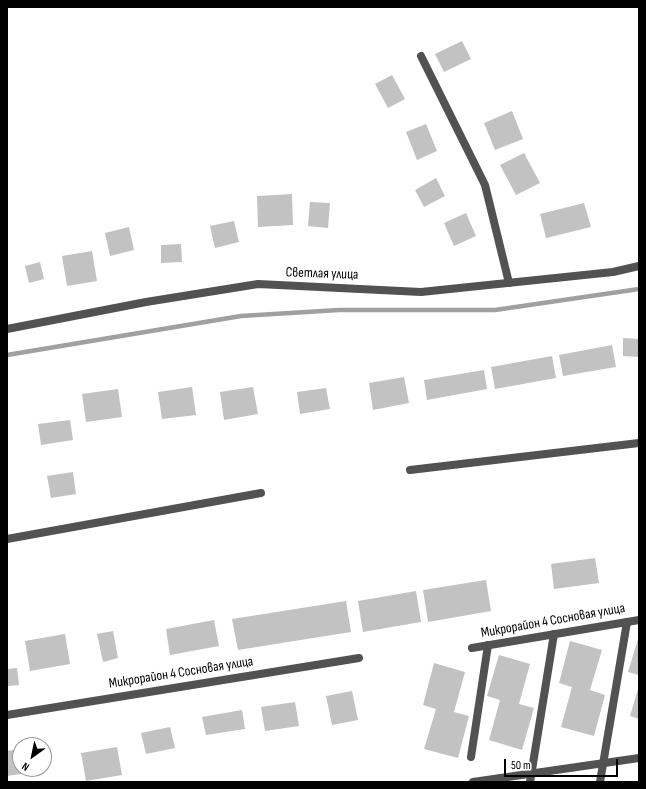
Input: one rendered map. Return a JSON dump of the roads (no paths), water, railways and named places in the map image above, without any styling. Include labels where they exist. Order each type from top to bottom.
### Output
[{"type":"street","points":[[421,56],[485,185],[509,283]]},
{"type":"street","name":"Светлая улица","points":[[7,329],[146,302],[258,284],[421,292],[613,272],[639,266]]},
{"type":"street","points":[[410,470],[639,443]]},
{"type":"street","points":[[7,539],[261,493]]},
{"type":"street","name":"Микрорайон 4 Сосновая улица","points":[[472,648],[639,620]]},
{"type":"street","points":[[600,782],[626,622]]},
{"type":"street","points":[[530,778],[554,634]]},
{"type":"street","points":[[471,757],[488,645]]},
{"type":"street","name":"Микрорайон 4 Сосновая улица","points":[[7,715],[359,658]]},
{"type":"street","points":[[473,782],[530,778],[603,763],[639,758]]},
{"type":"waterway","points":[[7,355],[241,316],[339,310],[495,310],[639,289]]}]
